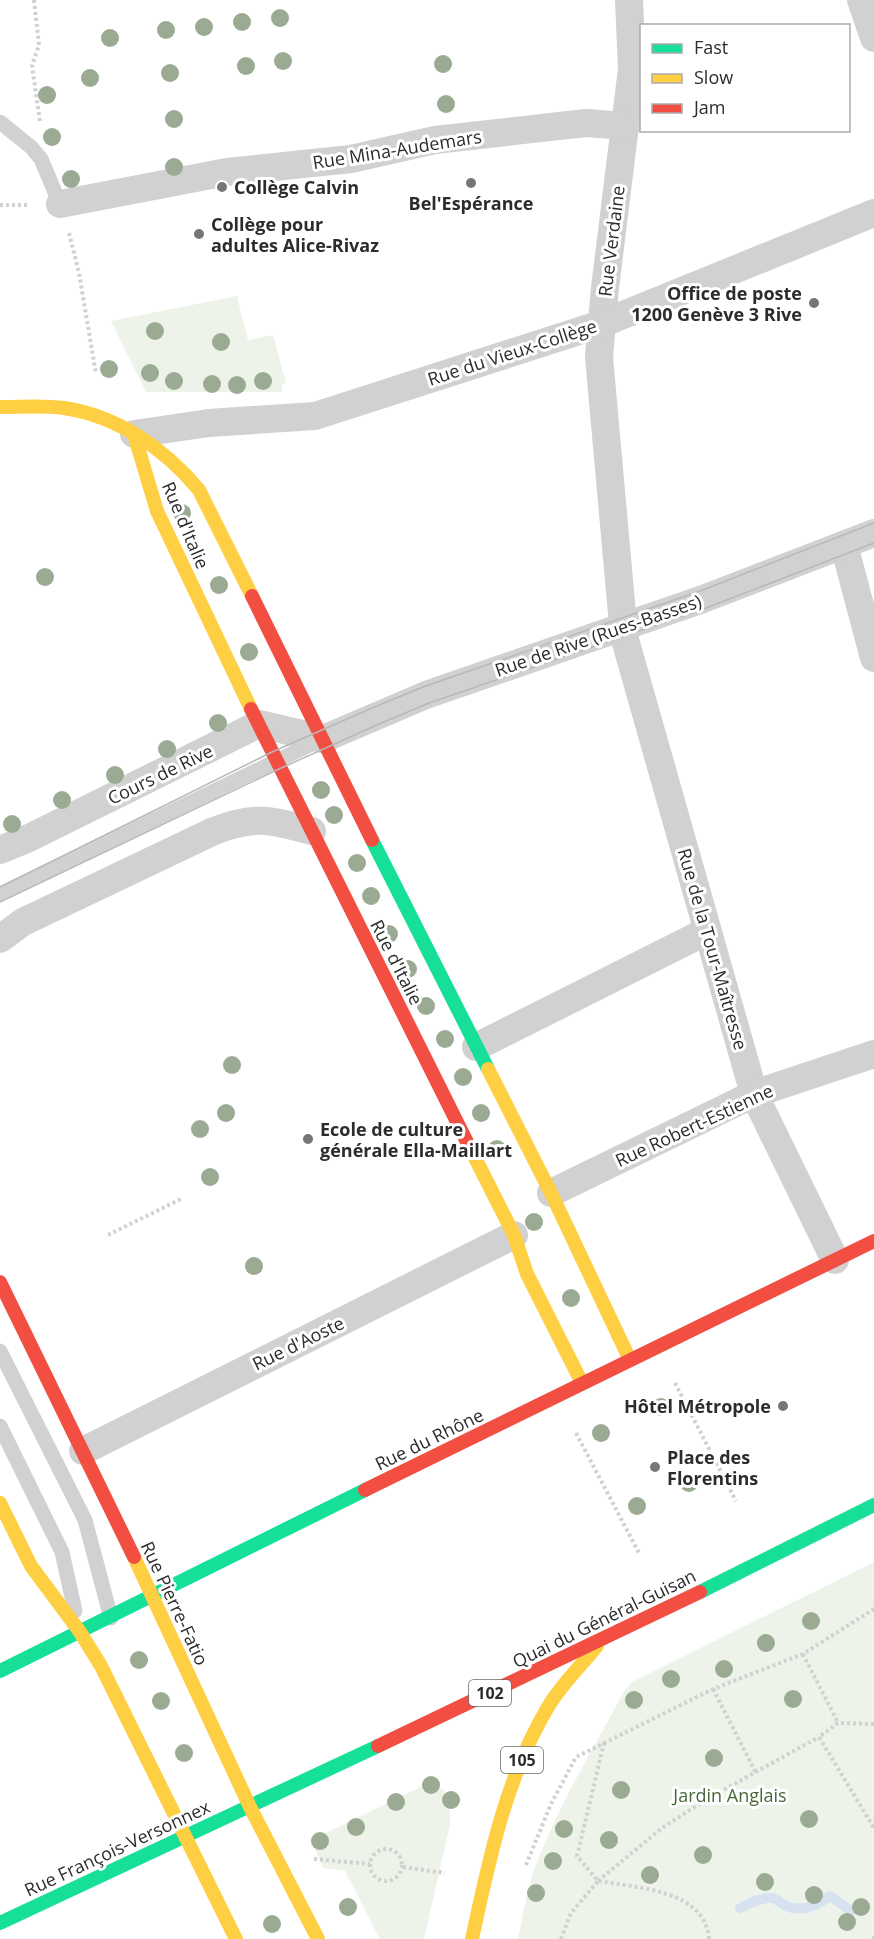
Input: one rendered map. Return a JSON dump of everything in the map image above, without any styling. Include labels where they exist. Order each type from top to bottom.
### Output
[{"type":"street","name":"Rue Verdaine","points":[[622,626],[599,357],[632,69],[629,0]]},
{"type":"street","points":[[861,0],[874,38]]},
{"type":"street","name":"Rue Mina-Audemars","points":[[60,204],[227,172],[351,159],[455,137],[586,123],[626,126]]},
{"type":"street","name":"Rue du Vieux-Collège","points":[[134,434],[208,423],[315,416],[601,324],[874,213]]},
{"type":"street","points":[[0,407],[73,410],[113,422],[134,434]]},
{"type":"street","name":"Rue d'Italie","points":[[134,434],[157,511],[276,760],[514,1235],[527,1274],[582,1383]]},
{"type":"street","name":"Rue d'Italie","points":[[134,434],[175,463],[199,490],[334,765],[551,1193],[630,1360]]},
{"type":"street","name":"Rue de Rive (Rues-Basses)","points":[[323,739],[426,695],[714,595],[874,532]]},
{"type":"street","points":[[844,545],[874,658]]},
{"type":"street","name":"Rue de la Tour-Maîtresse","points":[[622,626],[754,1094],[835,1260]]},
{"type":"street","points":[[259,724],[323,739]]},
{"type":"street","name":"Cours de Rive","points":[[0,850],[29,838],[259,724]]},
{"type":"street","points":[[0,939],[23,922],[237,822],[259,820],[312,831]]},
{"type":"street","points":[[476,1047],[707,931]]},
{"type":"street","name":"Rue Robert-Estienne","points":[[551,1193],[754,1094],[874,1054]]},
{"type":"street","name":"Rue d'Aoste","points":[[83,1452],[514,1235]]},
{"type":"street","name":"Rue du Rhône","points":[[0,1671],[874,1241]]},
{"type":"street","name":"Rue Pierre-Fatio","points":[[0,1282],[83,1452],[250,1807],[318,1939]]},
{"type":"street","points":[[0,1503],[31,1566],[80,1632],[101,1666],[236,1939]]},
{"type":"street","name":"Quai du Général-Guisan","points":[[250,1807],[604,1638],[874,1505]]},
{"type":"street","name":"105","points":[[472,1939],[485,1879],[521,1760],[549,1707],[604,1638]]},
{"type":"street","name":"Rue François-Versonnex","points":[[0,1923],[250,1807]]},
{"type":"lane","name":"Rue Mina-Audemars","points":[[0,122],[31,147],[41,159],[60,204]]},
{"type":"lane","points":[[0,894],[323,739]]},
{"type":"lane","points":[[0,1351],[85,1520],[111,1618]]},
{"type":"lane","points":[[0,1426],[62,1552],[80,1632]]},
{"type":"path","points":[[34,0],[39,45],[32,64],[40,128]]},
{"type":"path","points":[[68,232],[79,273],[96,374]]},
{"type":"path","points":[[108,1235],[181,1199]]},
{"type":"path","points":[[675,1383],[736,1501]]},
{"type":"path","points":[[576,1433],[639,1554]]},
{"type":"path","points":[[526,1866],[551,1804],[576,1757],[713,1689],[803,1654],[874,1609]]},
{"type":"path","points":[[803,1654],[838,1723]]},
{"type":"path","points":[[713,1689],[756,1773]]},
{"type":"path","points":[[561,1939],[571,1913],[598,1881],[662,1828],[707,1799],[819,1737],[838,1723],[874,1724]]},
{"type":"path","points":[[819,1737],[874,1828]]},
{"type":"path","points":[[605,1742],[577,1856],[598,1881],[661,1892],[681,1899],[702,1918],[709,1939]]},
{"type":"path","points":[[388,1849],[399,1855],[403,1867],[397,1878],[384,1882],[374,1876],[370,1863],[376,1852],[388,1849]]},
{"type":"path","points":[[312,1859],[370,1863]]},
{"type":"path","points":[[403,1867],[445,1873]]},
{"type":"green space","points":[[237,296],[248,340],[273,335],[286,383],[282,384],[282,392],[146,392],[111,321]]},
{"type":"green space","name":"Jardin Anglais","points":[[874,1562],[874,1939],[518,1939],[530,1885],[544,1844],[589,1755],[625,1690],[632,1682]]},
{"type":"green space","points":[[431,1782],[445,1791],[450,1812],[450,1825],[424,1939],[380,1939],[345,1871],[323,1868],[311,1840]]},
{"type":"waterway","points":[[740,1908],[768,1898],[789,1907],[805,1908],[816,1905],[830,1896],[851,1911]]},
{"type":"tram line","points":[[0,887],[272,752],[372,708],[423,687],[700,591],[874,523]]},
{"type":"tram line","points":[[0,902],[279,769],[429,703],[706,608],[874,543]]},
{"type":"traffic: fast","points":[[372,840],[488,1069]]},
{"type":"traffic: fast","points":[[0,1671],[365,1490]]},
{"type":"traffic: fast","points":[[700,1592],[874,1505]]},
{"type":"traffic: fast","points":[[0,1923],[378,1746]]},
{"type":"traffic: slow","points":[[0,407],[48,407],[84,412],[103,418],[156,448],[199,490],[252,596]]},
{"type":"traffic: slow","points":[[134,434],[157,511],[251,709]]},
{"type":"traffic: slow","points":[[488,1069],[551,1193],[630,1360]]},
{"type":"traffic: slow","points":[[466,1140],[514,1235],[527,1274],[582,1383]]},
{"type":"traffic: slow","points":[[0,1503],[31,1566],[80,1632],[101,1666],[236,1939]]},
{"type":"traffic: slow","points":[[134,1557],[250,1807],[318,1939]]},
{"type":"traffic: slow","points":[[472,1939],[492,1849],[521,1762],[533,1734],[553,1699],[597,1646]]},
{"type":"traffic: jam","points":[[252,596],[372,840]]},
{"type":"traffic: jam","points":[[251,709],[466,1140]]},
{"type":"traffic: jam","points":[[365,1490],[874,1241]]},
{"type":"traffic: jam","points":[[0,1282],[134,1557]]},
{"type":"traffic: jam","points":[[378,1746],[700,1592]]},
{"type":"place","name":"Bel'Espérance","points":[[471,183]]},
{"type":"place","name":"Collège Calvin","points":[[222,187]]},
{"type":"place","name":"Collège pour adultes Alice-Rivaz","points":[[199,234]]},
{"type":"place","name":"Office de poste 1200 Genève 3 Rive","points":[[814,303]]},
{"type":"place","name":"Ecole de culture générale Ella-Maillart","points":[[308,1139]]},
{"type":"place","name":"Hôtel Métropole","points":[[783,1406]]},
{"type":"place","name":"Place des Florentins","points":[[655,1467]]}]
